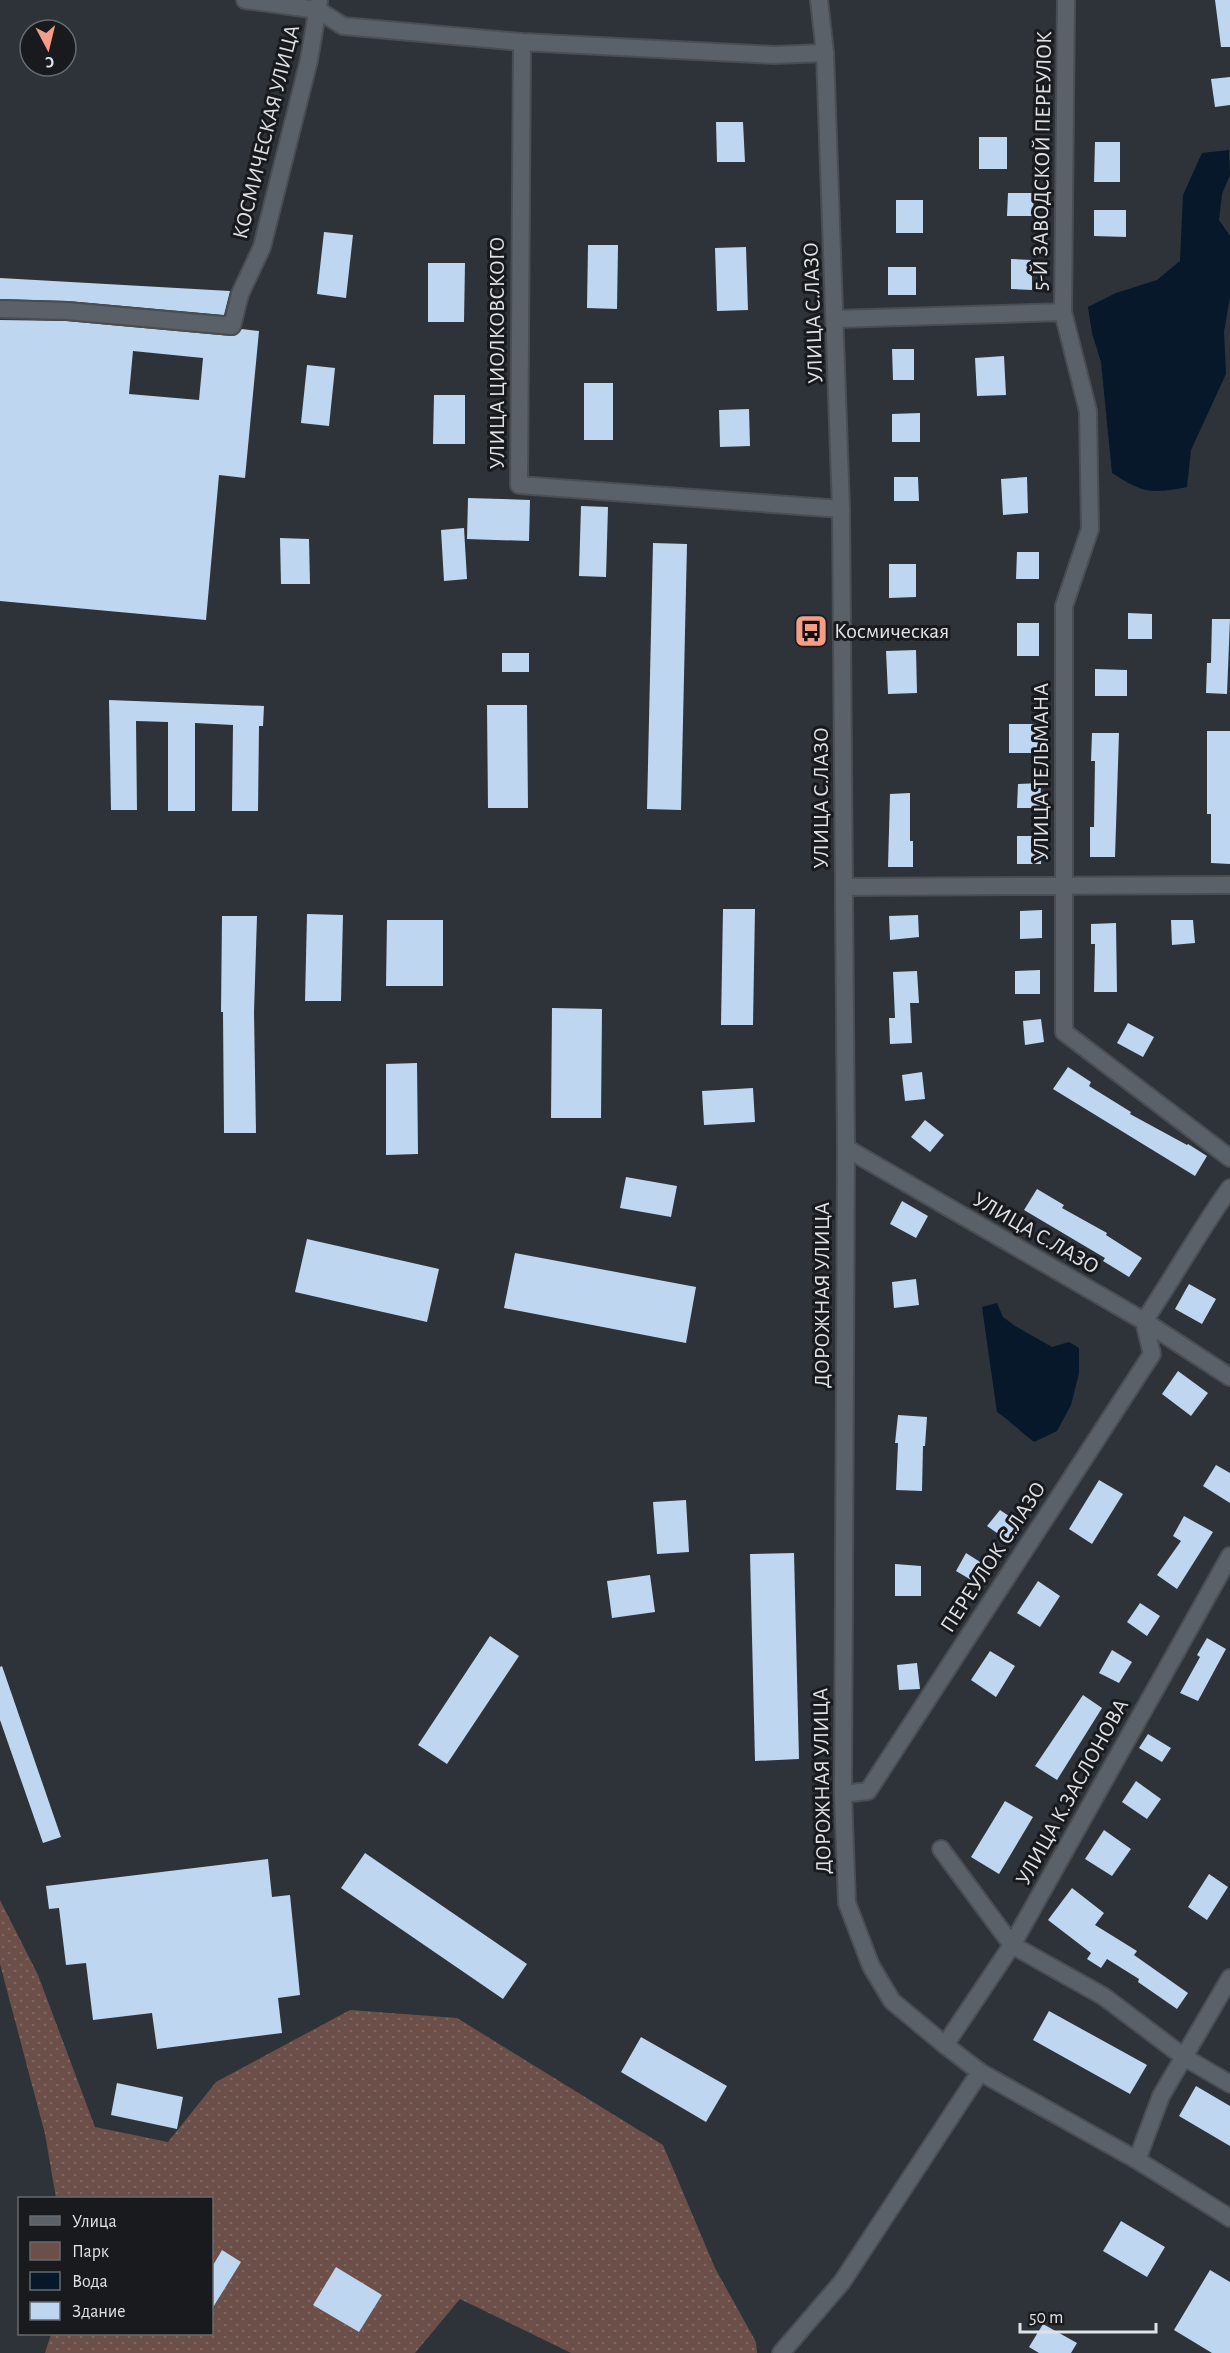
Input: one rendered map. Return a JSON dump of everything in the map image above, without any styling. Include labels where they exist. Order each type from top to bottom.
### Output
[{"type":"street","points":[[245,0],[318,5],[343,26],[522,42],[774,55],[825,53]]},
{"type":"street","name":"УЛИЦА С.ЛАЗО","points":[[819,0],[825,53],[841,509],[846,1148],[1144,1321],[1230,1377]]},
{"type":"street","name":"5-Й ЗАВОДСКОЙ ПЕРЕУЛОК","points":[[836,319],[1063,312],[1066,0]]},
{"type":"street","name":"КОСМИЧЕСКАЯ УЛИЦА","points":[[0,309],[67,311],[232,326],[240,294],[262,247],[309,60],[318,5]]},
{"type":"street","name":"УЛИЦА ЦИОЛКОВСКОГО","points":[[522,42],[519,485],[841,509]]},
{"type":"street","name":"УЛИЦА ТЕЛЬМАНА","points":[[1063,312],[1088,411],[1090,529],[1064,606],[1064,1032],[1230,1158]]},
{"type":"street","points":[[844,887],[1230,885]]},
{"type":"street","name":"ДОРОЖНАЯ УЛИЦА","points":[[846,1148],[843,1794],[848,1903],[871,1966],[892,2001],[945,2045],[980,2072],[1137,2160],[1230,2218]]},
{"type":"street","points":[[1144,1321],[1230,1188]]},
{"type":"street","name":"ПЕРЕУЛОК С.ЛАЗО","points":[[843,1794],[868,1791],[1152,1354],[1144,1321]]},
{"type":"street","name":"УЛИЦА К.ЗАСЛОНОВА","points":[[945,2045],[1012,1945],[1230,1556]]},
{"type":"street","points":[[941,1849],[1012,1945],[1103,1996],[1184,2057],[1230,2084]]},
{"type":"street","points":[[1137,2160],[1161,2097],[1230,1977]]},
{"type":"street","points":[[781,2353],[842,2282],[980,2072]]},
{"type":"green space","points":[[0,1900],[38,1975],[95,2127],[168,2142],[216,2082],[350,2010],[457,2018],[663,2145],[715,2268],[756,2342],[757,2353],[571,2353],[460,2299],[415,2353],[45,2353],[51,2335],[213,2335],[213,2197],[56,2197],[45,2134],[0,1964]]},
{"type":"water","points":[[1229,150],[1230,175],[1222,194],[1219,220],[1230,236],[1230,297],[1224,332],[1226,374],[1191,450],[1187,487],[1164,491],[1140,488],[1112,473],[1101,362],[1092,333],[1088,307],[1116,293],[1157,280],[1180,261],[1183,195],[1202,153]]},
{"type":"water","points":[[997,1303],[1003,1317],[1052,1347],[1069,1342],[1079,1348],[1079,1373],[1071,1405],[1057,1431],[1034,1442],[997,1412],[982,1307]]},
{"type":"building","points":[[1215,0],[1230,0],[1230,47],[1221,47]]},
{"type":"building","points":[[1230,77],[1230,105],[1215,107],[1211,79]]},
{"type":"building","points":[[716,122],[743,122],[745,162],[717,162]]},
{"type":"building","points":[[979,137],[1007,137],[1007,169],[979,169]]},
{"type":"building","points":[[1095,142],[1120,142],[1120,182],[1094,182]]},
{"type":"building","points":[[1008,193],[1034,193],[1033,216],[1007,216]]},
{"type":"building","points":[[896,200],[923,200],[923,233],[896,233]]},
{"type":"building","points":[[1094,210],[1126,210],[1126,237],[1094,236]]},
{"type":"building","points":[[324,232],[353,235],[346,298],[317,294]]},
{"type":"building","points":[[588,245],[618,245],[617,309],[587,308]]},
{"type":"building","points":[[746,247],[748,310],[717,311],[715,248]]},
{"type":"building","points":[[1011,259],[1032,260],[1032,290],[1011,289]]},
{"type":"building","points":[[428,263],[465,263],[464,322],[428,322]]},
{"type":"building","points":[[888,267],[916,267],[916,295],[888,295]]},
{"type":"building","points":[[0,278],[230,291],[224,315],[68,301],[0,299]]},
{"type":"building","points":[[0,320],[66,321],[231,336],[236,335],[242,329],[259,331],[245,478],[219,475],[206,620],[0,601]],"holes":[[[133,351],[203,358],[199,400],[129,394]]]},
{"type":"building","points":[[892,349],[914,349],[914,380],[893,380]]},
{"type":"building","points":[[1004,356],[1006,395],[977,396],[975,358]]},
{"type":"building","points":[[307,365],[335,368],[329,426],[301,423]]},
{"type":"building","points":[[584,383],[613,383],[613,440],[584,440]]},
{"type":"building","points":[[434,395],[465,395],[465,444],[433,444]]},
{"type":"building","points":[[749,409],[750,446],[720,447],[719,410]]},
{"type":"building","points":[[920,413],[920,442],[892,442],[892,414]]},
{"type":"building","points":[[894,477],[918,477],[919,501],[894,501]]},
{"type":"building","points":[[1027,477],[1028,513],[1003,515],[1001,479]]},
{"type":"building","points":[[468,498],[530,500],[529,541],[467,539]]},
{"type":"building","points":[[581,506],[608,507],[606,577],[579,576]]},
{"type":"building","points":[[464,528],[467,579],[444,581],[441,530]]},
{"type":"building","points":[[280,538],[309,539],[310,584],[281,584]]},
{"type":"building","points":[[653,543],[687,544],[681,810],[647,809]]},
{"type":"building","points":[[1017,552],[1039,552],[1039,579],[1016,579]]},
{"type":"building","points":[[889,564],[916,564],[916,597],[889,598]]},
{"type":"building","points":[[1128,613],[1152,614],[1152,639],[1128,639]]},
{"type":"building","points":[[1212,619],[1230,619],[1227,694],[1206,693],[1207,663],[1211,663]]},
{"type":"building","points":[[1017,623],[1039,623],[1039,656],[1017,656]]},
{"type":"building","points":[[916,650],[917,693],[888,694],[886,651]]},
{"type":"building","points":[[502,653],[529,653],[529,672],[502,672]]},
{"type":"building","points":[[1095,669],[1127,670],[1127,696],[1095,696]]},
{"type":"building","points":[[109,700],[264,706],[263,726],[259,726],[258,811],[232,811],[233,725],[195,723],[195,811],[168,811],[168,722],[136,721],[137,810],[111,810]]},
{"type":"building","points":[[487,705],[527,705],[528,808],[488,808]]},
{"type":"building","points":[[1009,724],[1038,724],[1038,753],[1009,753]]},
{"type":"building","points":[[1207,731],[1230,731],[1230,864],[1211,863],[1211,814],[1207,814]]},
{"type":"building","points":[[1092,733],[1119,733],[1115,857],[1090,857],[1090,827],[1094,827],[1095,761],[1091,761]]},
{"type":"building","points":[[1041,783],[1040,808],[1017,808],[1018,784]]},
{"type":"building","points":[[910,793],[910,841],[913,841],[913,867],[888,867],[890,794]]},
{"type":"building","points":[[1017,836],[1041,836],[1041,864],[1017,864]]},
{"type":"building","points":[[723,909],[755,909],[753,1025],[721,1025]]},
{"type":"building","points":[[1042,910],[1042,938],[1020,939],[1020,911]]},
{"type":"building","points":[[307,914],[343,915],[341,1001],[305,1001]]},
{"type":"building","points":[[918,915],[919,937],[890,940],[889,916]]},
{"type":"building","points":[[222,916],[257,916],[254,1012],[256,1133],[224,1133],[223,1012],[221,1012]]},
{"type":"building","points":[[387,920],[443,920],[443,986],[386,986]]},
{"type":"building","points":[[1171,920],[1193,920],[1195,943],[1172,945]]},
{"type":"building","points":[[1116,923],[1117,992],[1094,992],[1095,944],[1091,944],[1091,924]]},
{"type":"building","points":[[1040,970],[1040,994],[1015,994],[1015,971]]},
{"type":"building","points":[[917,971],[919,1003],[910,1003],[912,1043],[890,1044],[889,1018],[895,1018],[893,972]]},
{"type":"building","points":[[552,1008],[602,1009],[601,1118],[551,1118]]},
{"type":"building","points":[[1041,1019],[1044,1042],[1025,1045],[1023,1021]]},
{"type":"building","points":[[1128,1023],[1154,1037],[1143,1057],[1117,1043]]},
{"type":"building","points":[[417,1063],[418,1154],[386,1155],[386,1064]]},
{"type":"building","points":[[1068,1067],[1091,1082],[1089,1086],[1131,1112],[1130,1114],[1207,1156],[1195,1176],[1053,1089]]},
{"type":"building","points":[[922,1072],[925,1099],[905,1101],[902,1075]]},
{"type":"building","points":[[753,1088],[755,1122],[704,1125],[702,1091]]},
{"type":"building","points":[[925,1120],[944,1135],[930,1152],[911,1137]]},
{"type":"building","points":[[626,1177],[677,1186],[671,1217],[620,1208]]},
{"type":"building","points":[[1037,1189],[1064,1205],[1062,1208],[1107,1233],[1106,1235],[1142,1258],[1129,1277],[1103,1261],[1105,1258],[1024,1210]]},
{"type":"building","points":[[902,1201],[928,1216],[916,1238],[890,1224]]},
{"type":"building","points":[[307,1239],[439,1269],[427,1322],[295,1292]]},
{"type":"building","points":[[515,1253],[696,1287],[686,1343],[504,1308]]},
{"type":"building","points":[[916,1279],[919,1305],[894,1308],[892,1282]]},
{"type":"building","points":[[1189,1284],[1216,1299],[1202,1324],[1175,1309]]},
{"type":"building","points":[[1178,1371],[1208,1393],[1191,1416],[1162,1394]]},
{"type":"building","points":[[898,1415],[927,1417],[925,1446],[923,1446],[922,1491],[896,1490],[898,1443],[895,1443]]},
{"type":"building","points":[[1216,1465],[1230,1473],[1230,1503],[1203,1486]]},
{"type":"building","points":[[1099,1480],[1123,1494],[1092,1544],[1069,1529]]},
{"type":"building","points":[[686,1500],[689,1552],[657,1554],[653,1502]]},
{"type":"building","points":[[1000,1510],[1018,1522],[1007,1540],[987,1526]]},
{"type":"building","points":[[1184,1516],[1213,1532],[1177,1589],[1157,1575],[1181,1541],[1173,1536]]},
{"type":"building","points":[[794,1553],[799,1759],[755,1761],[750,1554]]},
{"type":"building","points":[[966,1553],[988,1567],[978,1584],[956,1571]]},
{"type":"building","points":[[895,1564],[921,1566],[921,1596],[895,1596]]},
{"type":"building","points":[[650,1575],[655,1612],[612,1618],[607,1581]]},
{"type":"building","points":[[1038,1581],[1060,1596],[1040,1627],[1017,1613]]},
{"type":"building","points":[[1140,1603],[1160,1616],[1147,1636],[1127,1622]]},
{"type":"building","points":[[490,1636],[519,1656],[447,1764],[418,1745]]},
{"type":"building","points":[[1207,1638],[1226,1649],[1198,1701],[1180,1693],[1200,1657],[1197,1655]]},
{"type":"building","points":[[1112,1650],[1132,1662],[1119,1683],[1099,1673]]},
{"type":"building","points":[[990,1651],[1015,1666],[996,1697],[971,1680]]},
{"type":"building","points":[[917,1663],[920,1689],[899,1690],[897,1665]]},
{"type":"building","points":[[2,1666],[61,1837],[43,1843],[0,1720],[0,1667]]},
{"type":"building","points":[[1083,1695],[1102,1708],[1057,1780],[1035,1766]]},
{"type":"building","points":[[1148,1734],[1171,1748],[1162,1762],[1139,1748]]},
{"type":"building","points":[[1136,1781],[1161,1799],[1147,1819],[1122,1802]]},
{"type":"building","points":[[1005,1801],[1033,1817],[999,1874],[971,1857]]},
{"type":"building","points":[[1104,1830],[1131,1849],[1112,1876],[1085,1859]]},
{"type":"building","points":[[365,1853],[527,1964],[503,1999],[341,1888]]},
{"type":"building","points":[[268,1859],[272,1897],[290,1895],[300,1995],[278,1998],[282,2033],[157,2049],[152,2013],[93,2020],[86,1963],[66,1965],[59,1908],[49,1909],[46,1886]]},
{"type":"building","points":[[1209,1874],[1228,1887],[1207,1920],[1188,1907]]},
{"type":"building","points":[[1072,1888],[1104,1913],[1095,1925],[1137,1951],[1134,1955],[1188,1993],[1177,2009],[1138,1982],[1139,1979],[1107,1959],[1101,1968],[1087,1959],[1091,1953],[1048,1920]]},
{"type":"building","points":[[1049,2011],[1147,2065],[1130,2094],[1033,2040]]},
{"type":"building","points":[[641,2037],[727,2086],[706,2122],[621,2072]]},
{"type":"building","points":[[117,2083],[183,2097],[177,2129],[111,2115]]},
{"type":"building","points":[[1196,2086],[1230,2106],[1230,2146],[1179,2116]]},
{"type":"building","points":[[1121,2221],[1165,2247],[1147,2277],[1103,2251]]},
{"type":"building","points":[[222,2250],[241,2262],[213,2307],[213,2265]]},
{"type":"building","points":[[336,2267],[382,2295],[359,2332],[313,2305]]},
{"type":"building","points":[[1210,2270],[1230,2282],[1230,2353],[1212,2353],[1174,2330]]},
{"type":"building","points":[[1043,2324],[1077,2343],[1071,2353],[1039,2353],[1029,2347]]},
{"type":"place","name":"Космическая","points":[[811,631]]}]
